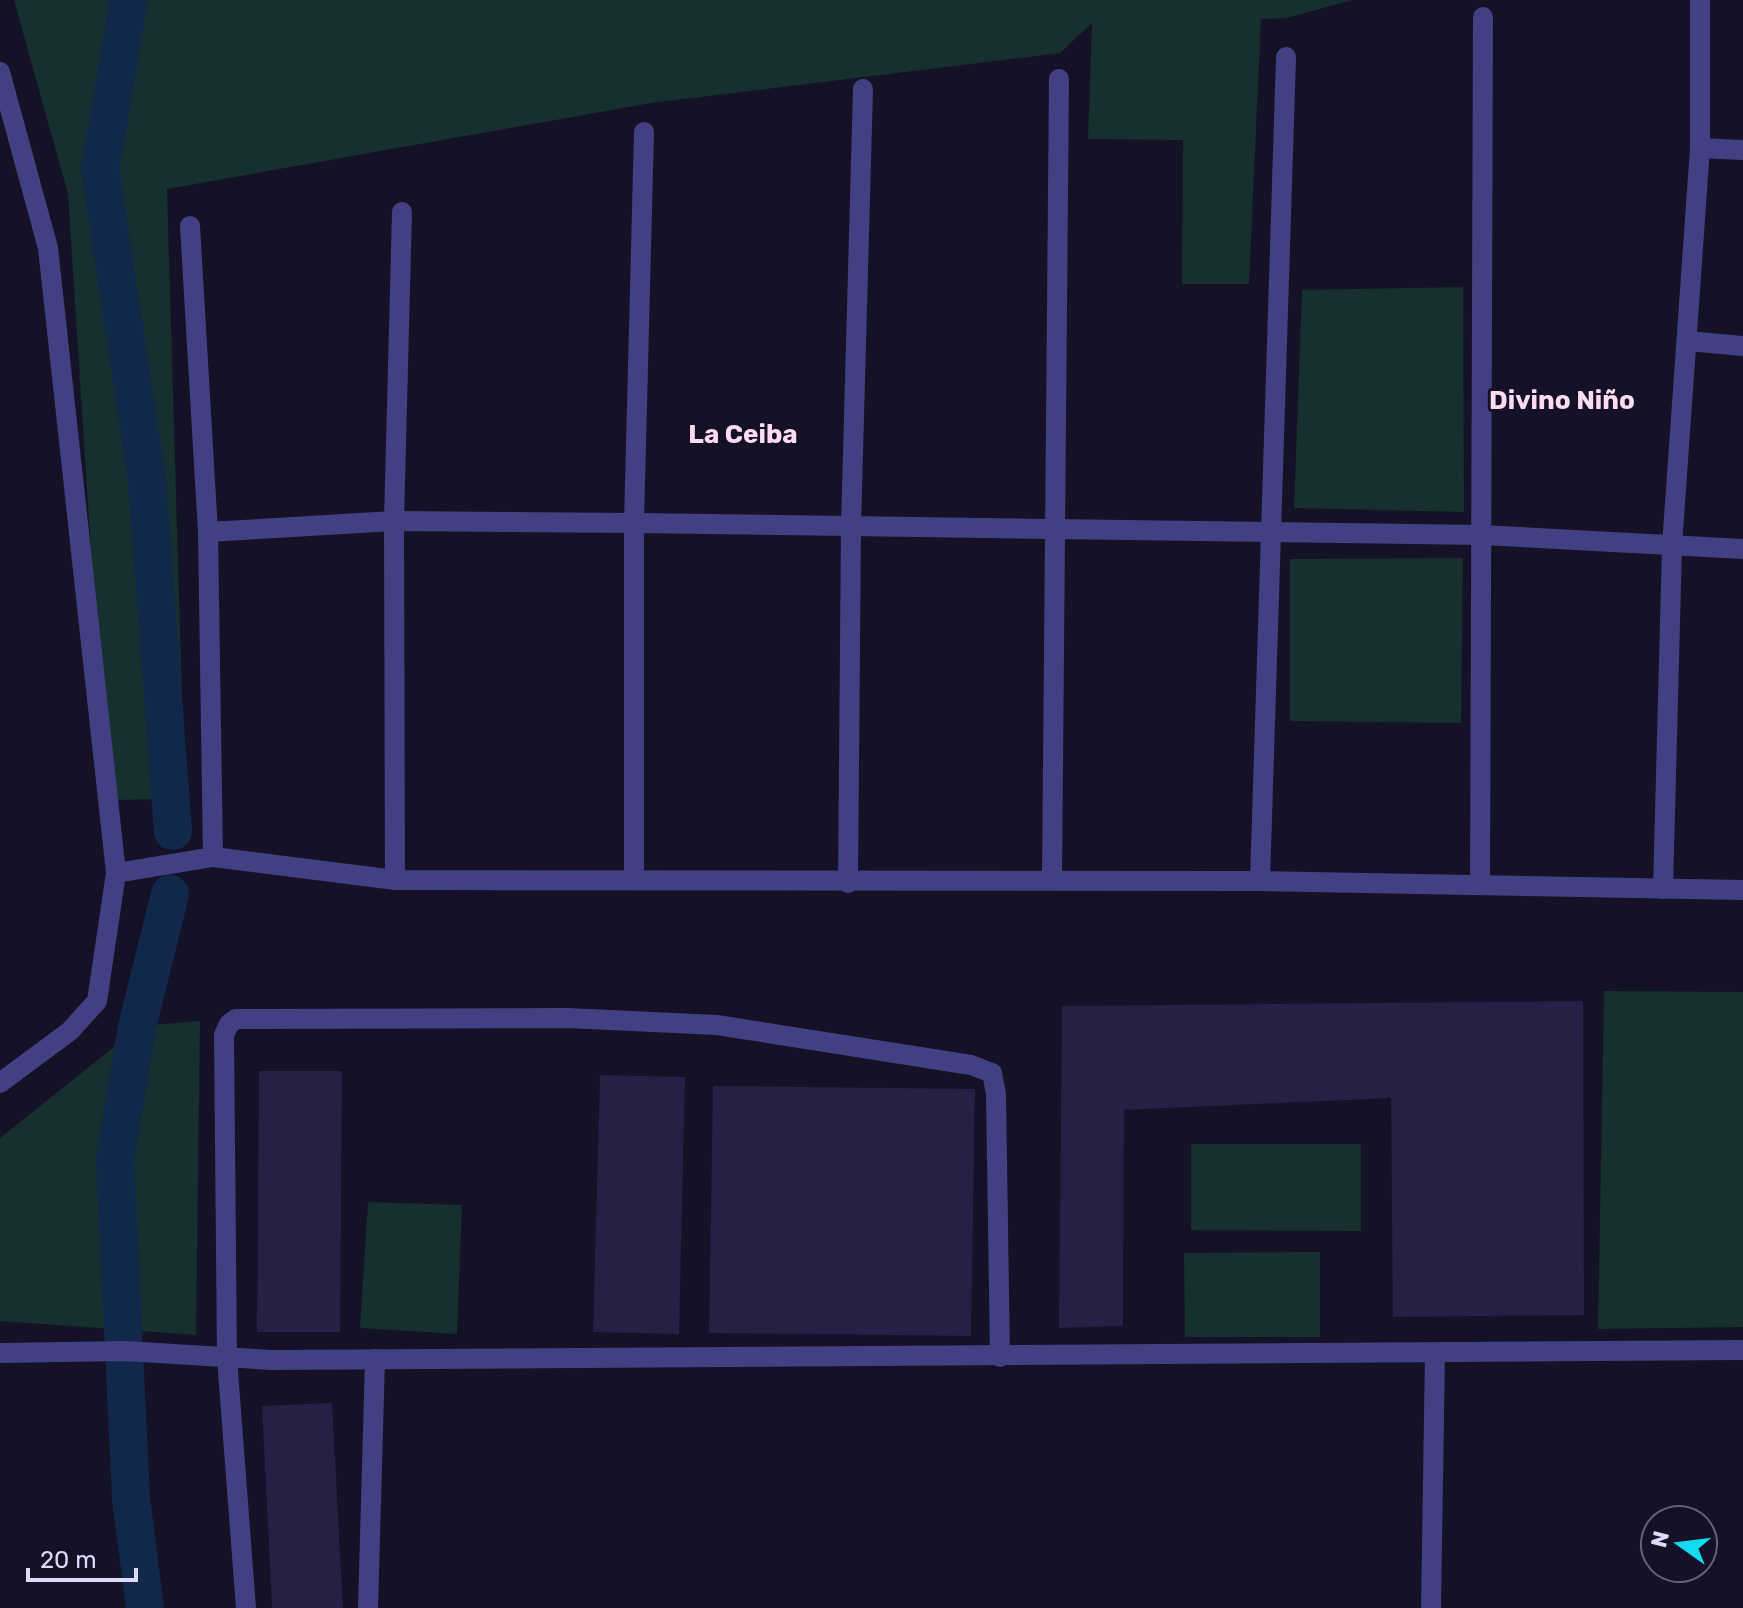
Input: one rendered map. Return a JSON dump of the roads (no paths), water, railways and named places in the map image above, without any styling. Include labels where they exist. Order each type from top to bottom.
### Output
[{"type":"street","points":[[1663,889],[1672,546],[1700,148],[1700,0]]},
{"type":"street","points":[[1480,884],[1483,17]]},
{"type":"street","points":[[1260,881],[1286,57]]},
{"type":"street","points":[[0,72],[48,248],[116,873],[97,1001],[70,1031],[0,1083]]},
{"type":"street","points":[[1052,880],[1059,79]]},
{"type":"street","points":[[848,883],[851,526],[863,89]]},
{"type":"street","points":[[634,880],[634,523],[644,132]]},
{"type":"street","points":[[1700,148],[1743,150]]},
{"type":"street","points":[[395,880],[394,521],[402,212]]},
{"type":"street","points":[[190,226],[208,532],[213,857]]},
{"type":"street","points":[[1688,341],[1743,346]]},
{"type":"street","points":[[208,532],[394,521],[634,523],[1483,535],[1743,549]]},
{"type":"street","points":[[116,873],[213,857],[395,880],[848,883],[1260,881],[1743,890]]},
{"type":"street","points":[[246,1608],[227,1358],[224,1035],[229,1024],[244,1017],[567,1018],[717,1025],[971,1065],[992,1073],[996,1094],[1000,1357]]},
{"type":"street","points":[[0,1353],[125,1351],[227,1358],[375,1359],[1743,1350]]},
{"type":"street","points":[[1431,1608],[1435,1354]]},
{"type":"street","points":[[368,1608],[375,1359]]},
{"type":"waterway","points":[[129,0],[100,169],[147,480],[173,831]]},
{"type":"waterway","points":[[145,1608],[131,1498],[115,1159],[137,1027],[170,894]]},
{"type":"district","name":"Divino Niño","points":[[1562,400]]},
{"type":"district","name":"La Ceiba","points":[[743,434]]}]
